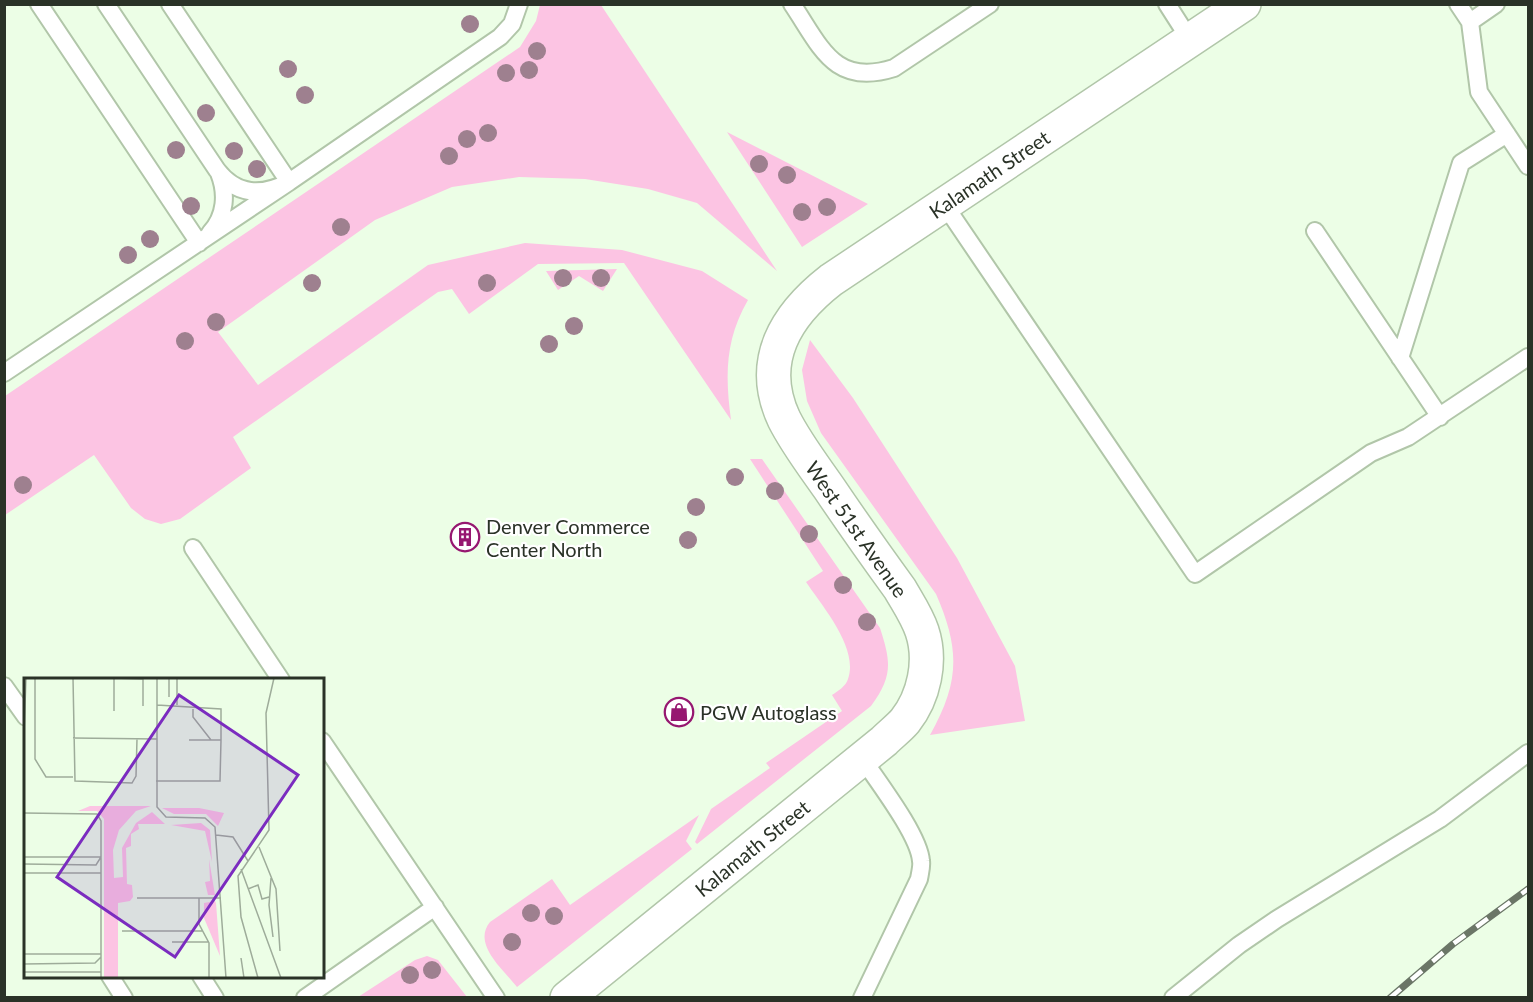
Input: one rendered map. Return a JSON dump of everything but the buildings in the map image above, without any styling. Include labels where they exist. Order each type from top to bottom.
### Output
[{"type":"street","name":"Kalamath Street","points":[[774,375],[780,339],[790,320],[807,300],[831,280],[1244,4]]},
{"type":"street","name":"West 51st Avenue","points":[[774,375],[776,396],[792,434],[914,613],[926,650],[926,669],[922,687]]},
{"type":"street","name":"Kalamath Street","points":[[567,998],[735,864],[904,722],[917,702],[922,687]]},
{"type":"lane","points":[[39,4],[201,241]]},
{"type":"lane","points":[[106,4],[223,178],[238,188],[255,192],[273,190],[289,182]]},
{"type":"lane","points":[[170,4],[289,182]]},
{"type":"lane","points":[[4,373],[500,37],[512,24],[519,4]]},
{"type":"lane","points":[[792,4],[827,56],[841,68],[858,74],[876,74],[894,68],[990,4]]},
{"type":"lane","points":[[1167,4],[1190,40]]},
{"type":"lane","points":[[1458,4],[1470,22],[1479,92],[1528,166]]},
{"type":"lane","points":[[1470,22],[1496,4]]},
{"type":"lane","points":[[1400,358],[1461,163],[1507,134]]},
{"type":"lane","points":[[201,241],[216,226],[223,210],[224,192],[217,170]]},
{"type":"lane","points":[[944,204],[1195,574],[1371,453],[1408,437],[1528,357]]},
{"type":"lane","points":[[1316,231],[1440,417]]},
{"type":"lane","points":[[193,548],[280,678]]},
{"type":"lane","points":[[4,686],[24,714]]},
{"type":"lane","points":[[324,744],[496,998]]},
{"type":"lane","points":[[1173,998],[1239,945],[1277,919],[1440,819],[1528,753]]},
{"type":"lane","points":[[862,758],[918,845],[922,862],[919,879],[862,998]]},
{"type":"lane","points":[[305,998],[435,907]]},
{"type":"lane","points":[[111,978],[124,998]]},
{"type":"lane","points":[[202,978],[215,998]]},
{"type":"shaded area","points":[[540,5],[601,5],[777,271],[697,203],[648,189],[585,179],[519,177],[452,187],[375,220],[218,332],[258,385],[428,265],[525,243],[622,250],[702,271],[748,300],[735,329],[729,358],[728,388],[731,420],[624,263],[538,264],[469,314],[452,289],[438,292],[233,437],[251,468],[180,519],[161,524],[145,519],[131,508],[94,455],[5,515],[5,396],[520,47],[536,21]]},
{"type":"shaded area","points":[[727,132],[868,204],[802,247]]},
{"type":"shaded area","points":[[617,269],[603,291],[579,276],[558,290],[546,271]]},
{"type":"shaded area","points":[[810,340],[853,398],[957,558],[1015,666],[1025,721],[930,735],[947,698],[953,665],[953,649],[944,614],[936,594],[821,433],[807,401],[802,370]]},
{"type":"shaded area","points":[[750,459],[762,459],[880,628],[888,668],[883,686],[871,706],[697,844],[695,842],[711,809],[770,768],[766,763],[842,711],[832,695],[846,684],[850,667],[844,641],[806,582],[823,571]]},
{"type":"shaded area","points":[[699,815],[686,841],[692,849],[517,987],[492,956],[485,939],[485,930],[490,922],[552,879],[570,905]]},
{"type":"shaded area","points":[[427,956],[438,960],[467,997],[358,997],[415,960]]},
{"type":"railway","points":[[1390,998],[1453,944],[1528,889]]},
{"type":"place","name":"Denver Commerce Center North","points":[[465,537]]},
{"type":"place","name":"PGW Autoglass","points":[[679,712]]}]
